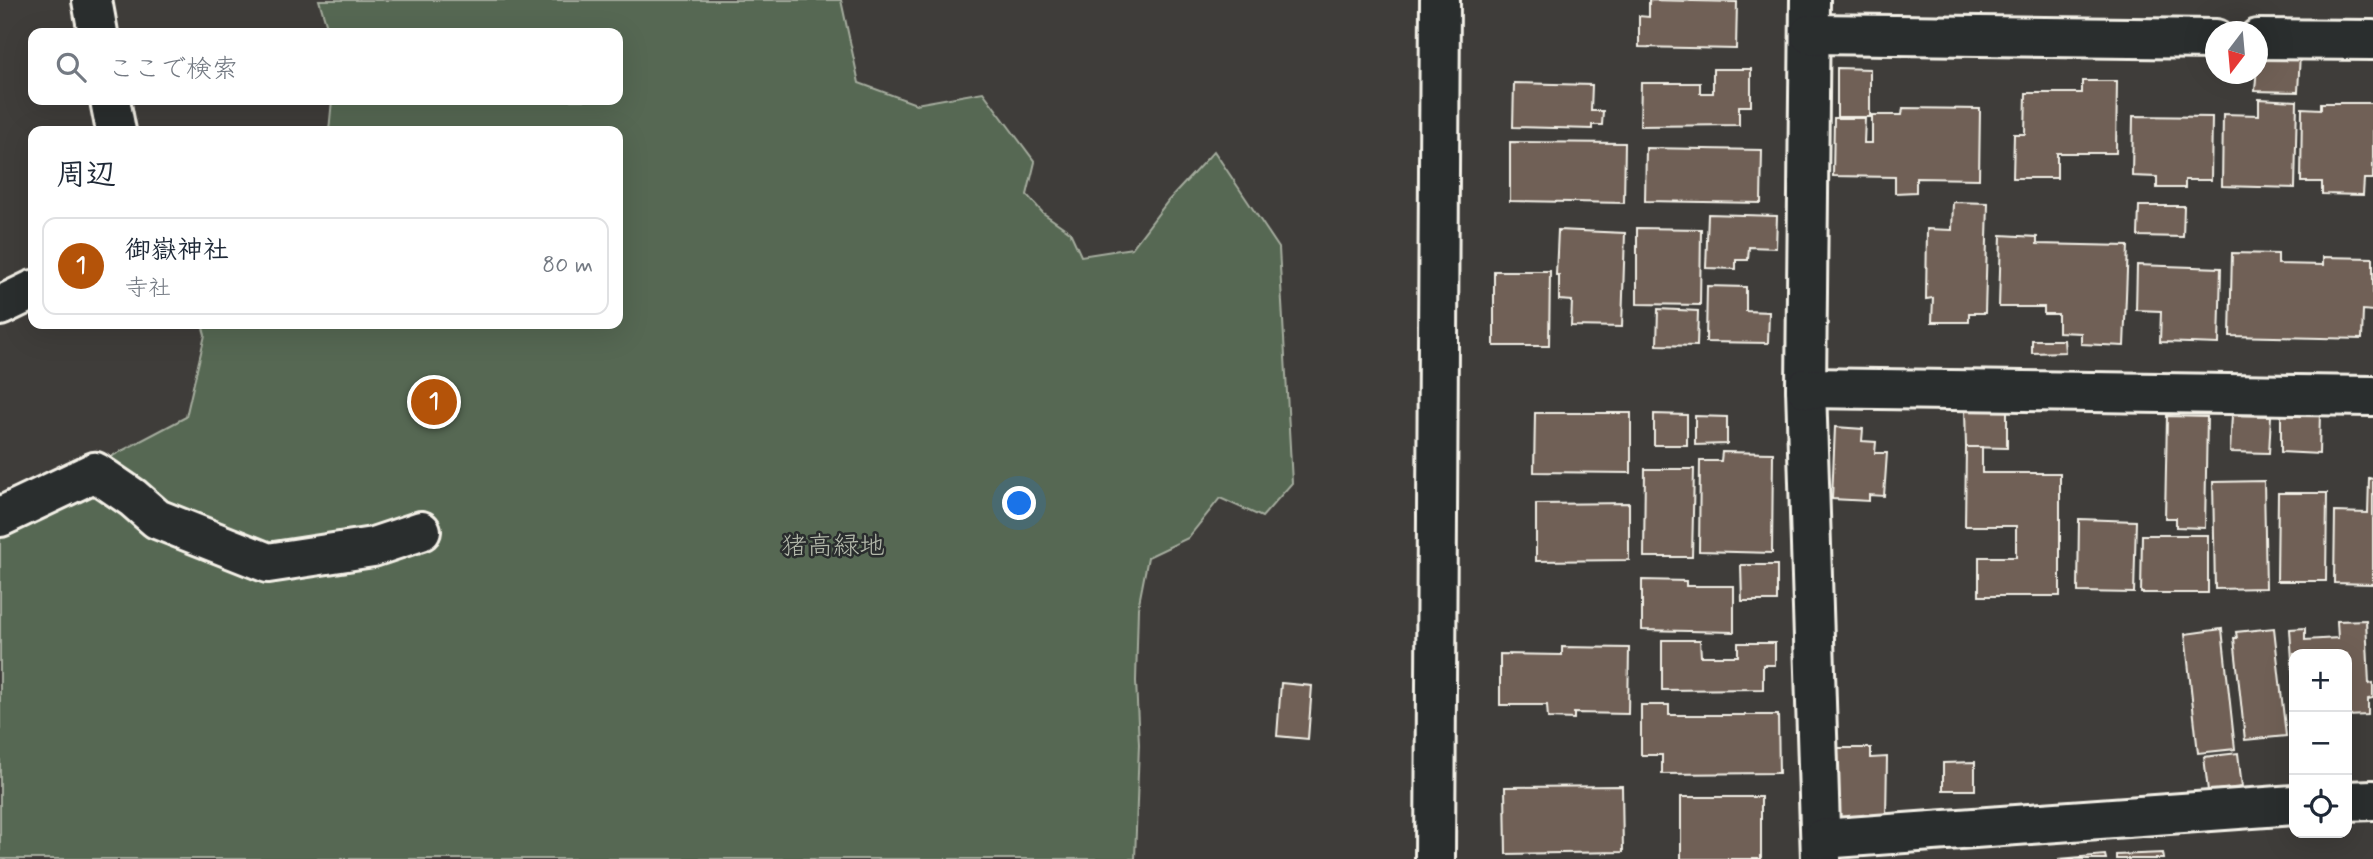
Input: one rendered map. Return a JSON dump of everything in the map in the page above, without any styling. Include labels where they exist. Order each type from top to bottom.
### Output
[{"type":"street","points":[[92,0],[97,28]]},
{"type":"street","points":[[1435,859],[1440,0]]},
{"type":"street","points":[[2205,38],[1810,17],[1806,388],[1821,849],[2289,805]]},
{"type":"street","points":[[2268,39],[2373,40]]},
{"type":"street","points":[[111,105],[115,126]]},
{"type":"street","points":[[0,306],[28,292]]},
{"type":"street","points":[[1806,388],[2373,396]]},
{"type":"street","points":[[0,517],[95,472],[157,519],[268,563],[373,547],[421,531]]},
{"type":"street","points":[[2352,802],[2373,800]]},
{"type":"green space","name":"猪高緑地","points":[[319,0],[841,0],[859,83],[916,104],[983,92],[1035,162],[1027,195],[1043,213],[1070,232],[1081,256],[1132,248],[1168,201],[1214,151],[1279,248],[1292,483],[1262,517],[1220,498],[1188,538],[1148,557],[1138,608],[1136,681],[1139,744],[1135,859],[0,859],[0,515],[186,417],[205,335],[203,329],[623,329],[623,126],[329,126],[332,105],[623,105],[623,28],[327,28]]},
{"type":"building","points":[[1649,0],[1737,2],[1736,49],[1639,47],[1639,16],[1649,17]]},
{"type":"building","points":[[2268,52],[2300,53],[2298,92],[2255,91],[2256,84],[2268,84]]},
{"type":"building","points":[[1837,68],[1870,69],[1870,117],[1837,117]]},
{"type":"building","points":[[1713,69],[1751,69],[1751,106],[1739,106],[1739,125],[1640,126],[1641,83],[1700,83],[1700,93],[1713,93]]},
{"type":"building","points":[[2082,81],[2117,81],[2116,153],[2057,153],[2057,178],[2013,178],[2014,134],[2025,134],[2026,93],[2082,93]]},
{"type":"building","points":[[1514,83],[1592,85],[1591,111],[1603,111],[1602,125],[1592,125],[1592,129],[1513,127]]},
{"type":"building","points":[[2259,99],[2297,101],[2295,188],[2222,186],[2223,114],[2259,115]]},
{"type":"building","points":[[2321,103],[2373,103],[2373,179],[2364,179],[2363,195],[2322,194],[2322,182],[2301,182],[2302,108],[2321,109]]},
{"type":"building","points":[[1903,108],[1980,109],[1979,179],[1916,178],[1916,192],[1895,193],[1895,177],[1833,176],[1834,118],[1865,118],[1864,143],[1872,143],[1872,115],[1902,115]]},
{"type":"building","points":[[2133,116],[2212,117],[2211,180],[2185,180],[2185,188],[2157,188],[2157,177],[2132,176]]},
{"type":"building","points":[[1510,142],[1625,143],[1624,203],[1510,201]]},
{"type":"building","points":[[1646,148],[1762,150],[1761,203],[1645,201]]},
{"type":"building","points":[[1953,202],[1988,203],[1985,313],[1969,313],[1969,322],[1932,322],[1933,298],[1926,299],[1927,229],[1952,230]]},
{"type":"building","points":[[2139,206],[2184,206],[2183,237],[2138,236]]},
{"type":"building","points":[[1708,214],[1777,216],[1776,248],[1749,247],[1748,260],[1736,260],[1736,269],[1706,268]]},
{"type":"building","points":[[1637,228],[1701,229],[1700,305],[1637,304]]},
{"type":"building","points":[[1558,230],[1625,233],[1622,327],[1571,326],[1572,301],[1559,300],[1559,275],[1556,275]]},
{"type":"building","points":[[2001,235],[2037,237],[2037,244],[2128,246],[2124,346],[2081,344],[2081,333],[2058,332],[2058,314],[2044,314],[2044,307],[1999,307]]},
{"type":"building","points":[[2232,253],[2278,254],[2278,264],[2323,265],[2323,257],[2373,258],[2373,311],[2363,310],[2362,339],[2230,336]]},
{"type":"building","points":[[2137,265],[2221,268],[2219,344],[2160,342],[2161,311],[2136,310]]},
{"type":"building","points":[[1494,271],[1550,271],[1549,346],[1494,346]]},
{"type":"building","points":[[1707,286],[1746,287],[1746,311],[1769,312],[1768,343],[1706,342]]},
{"type":"building","points":[[1658,309],[1698,311],[1697,346],[1657,345]]},
{"type":"building","points":[[2032,340],[2064,340],[2065,352],[2032,353]]},
{"type":"building","points":[[427,388],[447,395],[440,416],[421,410]]},
{"type":"building","points":[[1965,410],[2007,410],[2007,448],[1966,447]]},
{"type":"building","points":[[2281,410],[2320,412],[2319,454],[2281,452]]},
{"type":"building","points":[[1535,413],[1631,413],[1631,473],[1534,472]]},
{"type":"building","points":[[1654,414],[1687,415],[1687,445],[1654,445]]},
{"type":"building","points":[[2232,415],[2271,416],[2269,453],[2230,452]]},
{"type":"building","points":[[1695,416],[1727,417],[1727,444],[1695,445]]},
{"type":"building","points":[[2167,416],[2207,417],[2205,528],[2176,527],[2176,518],[2165,518]]},
{"type":"building","points":[[1835,427],[1863,429],[1862,441],[1876,442],[1875,453],[1887,453],[1884,496],[1869,495],[1869,501],[1832,499]]},
{"type":"building","points":[[1966,447],[1982,447],[1982,473],[2060,473],[2060,596],[1979,596],[1979,557],[2016,557],[2016,526],[1965,526]]},
{"type":"building","points":[[1722,452],[1773,453],[1772,553],[1699,551],[1700,461],[1721,461]]},
{"type":"building","points":[[1645,469],[1694,469],[1692,557],[1644,557]]},
{"type":"building","points":[[2369,478],[2373,479],[2373,584],[2334,583],[2335,512],[2368,513]]},
{"type":"building","points":[[2264,481],[2266,588],[2215,589],[2213,482]]},
{"type":"building","points":[[2278,493],[2327,493],[2326,581],[2277,581]]},
{"type":"building","points":[[1629,503],[1629,560],[1536,561],[1536,504]]},
{"type":"building","points":[[2079,519],[2136,521],[2134,593],[2078,592]]},
{"type":"building","points":[[2142,535],[2208,535],[2208,593],[2141,593]]},
{"type":"building","points":[[1741,565],[1777,565],[1777,601],[1742,601]]},
{"type":"building","points":[[1642,580],[1686,581],[1686,586],[1734,586],[1734,632],[1642,630]]},
{"type":"building","points":[[2366,620],[2369,684],[2373,683],[2373,698],[2368,699],[2368,715],[2352,716],[2352,649],[2291,649],[2290,629],[2305,628],[2305,640],[2338,638],[2337,621]]},
{"type":"building","points":[[2274,628],[2286,736],[2245,740],[2234,638],[2237,638],[2236,632]]},
{"type":"building","points":[[2222,629],[2235,749],[2198,753],[2185,634]]},
{"type":"building","points":[[1662,640],[1700,640],[1701,656],[1738,656],[1738,643],[1775,643],[1775,665],[1763,665],[1763,689],[1662,690]]},
{"type":"building","points":[[1562,647],[1629,648],[1628,714],[1574,713],[1574,719],[1548,718],[1547,705],[1500,705],[1500,654],[1562,655]]},
{"type":"building","points":[[1281,683],[1312,686],[1308,739],[1277,736]]},
{"type":"building","points":[[1641,705],[1669,705],[1669,715],[1778,715],[1779,773],[1662,774],[1662,755],[1641,755]]},
{"type":"building","points":[[1837,748],[1871,748],[1871,758],[1887,757],[1886,818],[1836,817]]},
{"type":"building","points":[[2238,753],[2242,787],[2208,791],[2204,757]]},
{"type":"building","points":[[1975,762],[1975,790],[1943,790],[1943,763]]},
{"type":"building","points":[[1622,786],[1623,852],[1506,854],[1505,787]]},
{"type":"building","points":[[1681,797],[1761,797],[1761,859],[1681,859]]},
{"type":"building","points":[[2163,853],[2164,859],[2116,859],[2116,855]]},
{"type":"building","points":[[2105,855],[2106,859],[2058,859]]},
{"type":"place","name":"御嶽神社","points":[[434,402]]}]
